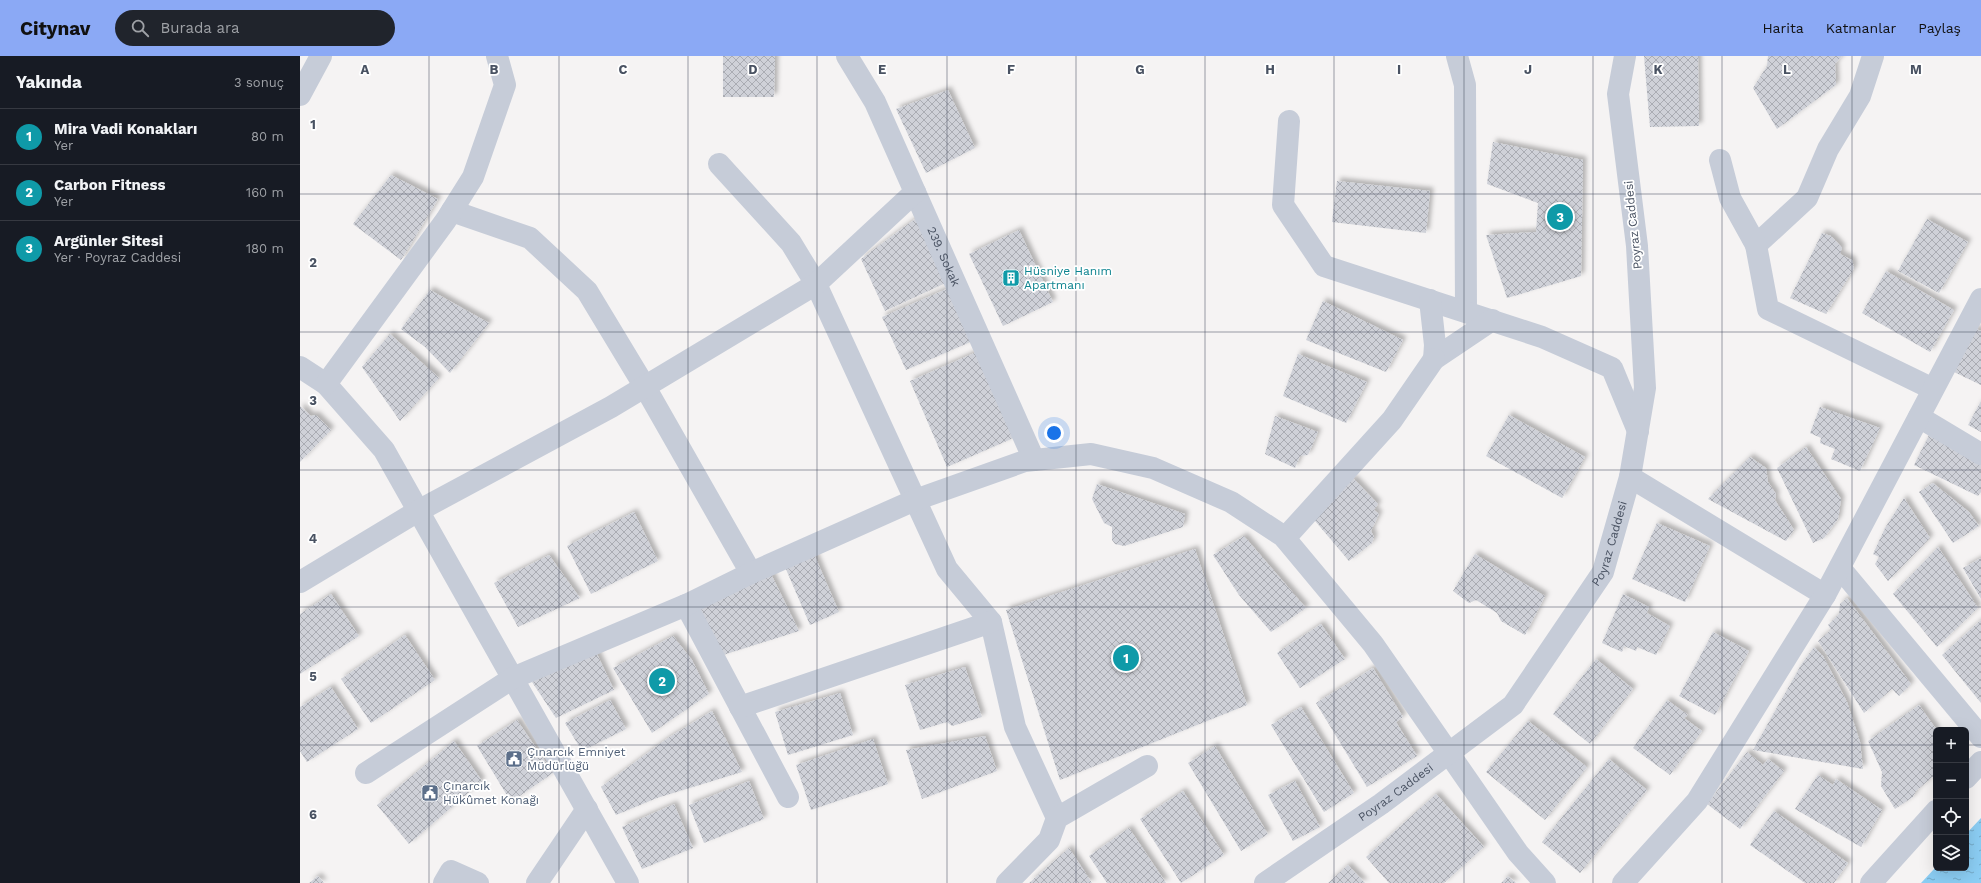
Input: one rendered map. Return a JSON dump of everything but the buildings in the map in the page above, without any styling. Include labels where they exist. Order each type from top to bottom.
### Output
[{"type":"street","points":[[300,95],[321,56]]},
{"type":"street","points":[[326,384],[452,211],[473,177],[506,85],[497,56]]},
{"type":"street","name":"239. Sokak","points":[[847,56],[875,102],[1034,460]]},
{"type":"street","points":[[1457,56],[1465,85],[1466,311]]},
{"type":"street","name":"Poyraz Caddesi","points":[[1265,883],[1381,804],[1513,705],[1603,572],[1630,477],[1645,388],[1638,262],[1618,94],[1625,56]]},
{"type":"street","points":[[1756,245],[1807,198],[1828,149],[1860,96],[1873,56]]},
{"type":"street","points":[[1289,121],[1283,205],[1324,266],[1542,337],[1612,368],[1638,431]]},
{"type":"street","points":[[1720,160],[1730,198],[1756,245],[1768,309],[1933,389]]},
{"type":"street","points":[[719,164],[791,243],[816,284],[947,569],[990,622],[1015,727],[1057,818]]},
{"type":"street","points":[[300,582],[418,511],[645,387],[816,284],[915,192]]},
{"type":"street","points":[[452,211],[530,238],[587,291],[645,387],[751,573]]},
{"type":"street","points":[[1623,883],[1697,801],[1826,595],[1981,299]]},
{"type":"street","points":[[1430,300],[1435,345],[1434,359]]},
{"type":"street","points":[[1285,538],[1392,420],[1434,359],[1492,320]]},
{"type":"street","points":[[300,367],[326,384],[384,450],[628,883]]},
{"type":"street","points":[[1919,417],[1981,454]]},
{"type":"street","points":[[366,773],[513,678],[686,605],[751,573],[915,500],[1025,461],[1091,454],[1153,468],[1231,502],[1285,538],[1373,644],[1518,853],[1545,883]]},
{"type":"street","points":[[1630,477],[1826,595]]},
{"type":"street","points":[[1840,568],[1981,738]]},
{"type":"street","points":[[686,605],[788,796]]},
{"type":"street","points":[[740,707],[990,622]]},
{"type":"street","points":[[1969,775],[1981,762]]},
{"type":"street","points":[[1008,883],[1049,840],[1057,818],[1147,766]]},
{"type":"street","points":[[537,883],[586,809]]},
{"type":"street","points":[[1871,883],[1933,814]]},
{"type":"street","points":[[444,883],[451,871],[478,883]]},
{"type":"water","points":[[1981,818],[1981,883],[1921,883],[1933,870],[1969,871],[1969,831]]},
{"type":"place","name":"Argünler Sitesi","points":[[1560,217]]},
{"type":"place","name":"Hüsniye Hanım Apartmanı","points":[[1011,278]]},
{"type":"place","name":"Mira Vadi Konakları","points":[[1126,658]]},
{"type":"place","name":"Carbon Fitness","points":[[662,681]]},
{"type":"place","name":"Çınarcık Emniyet Müdürlüğü","points":[[514,759]]},
{"type":"place","name":"Çınarcık Hükûmet Konağı","points":[[430,793]]}]
